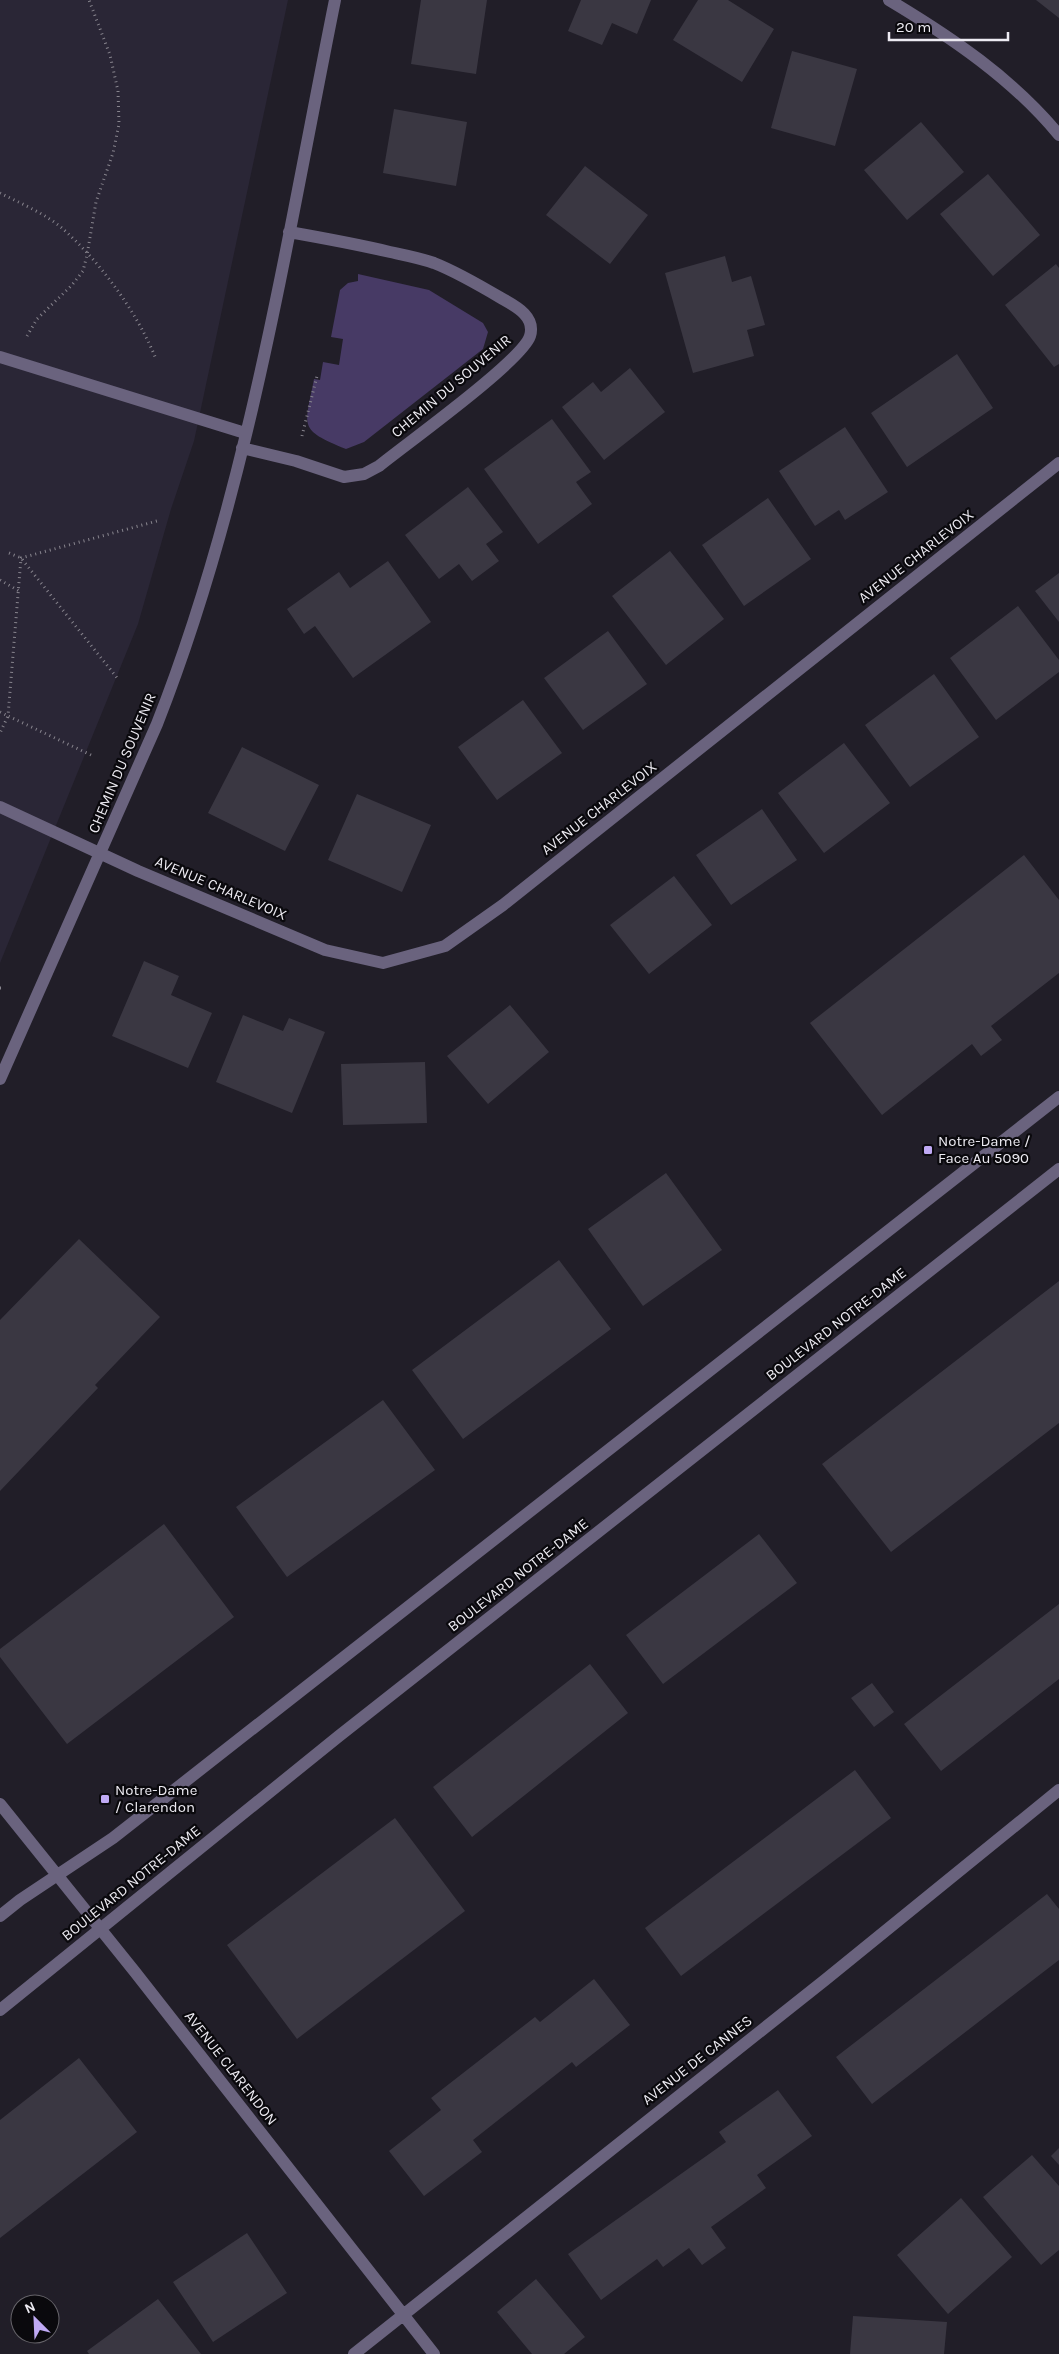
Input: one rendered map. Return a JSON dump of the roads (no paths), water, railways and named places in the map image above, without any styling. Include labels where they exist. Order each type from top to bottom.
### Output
[{"type":"street","name":"CHEMIN DU SOUVENIR","points":[[0,1079],[100,853],[178,670],[220,537],[242,448],[289,232],[335,0]]},
{"type":"street","points":[[889,0],[931,25],[985,64],[1040,111],[1059,135]]},
{"type":"street","name":"CHEMIN DU SOUVENIR","points":[[242,448],[296,461],[344,477],[364,474],[378,466],[506,365],[526,344],[530,334],[529,319],[524,313],[493,293],[444,267],[420,259],[342,241],[289,232]]},
{"type":"street","points":[[0,357],[245,432]]},
{"type":"street","name":"AVENUE CHARLEVOIX","points":[[0,807],[100,853],[325,950],[383,963],[445,946],[503,905],[1059,463]]},
{"type":"street","points":[[0,1916],[113,1838],[1059,1097]]},
{"type":"street","name":"BOULEVARD NOTRE-DAME","points":[[0,2010],[347,1730],[1059,1169]]},
{"type":"street","name":"AVENUE DE CANNES","points":[[354,2354],[1059,1790]]},
{"type":"street","name":"AVENUE CLARENDON","points":[[0,1804],[192,2044],[434,2354]]},
{"type":"place","name":"Notre-Dame / Face Au 5090","points":[[928,1150]]},
{"type":"place","name":"Notre-Dame / Clarendon","points":[[105,1799]]}]
